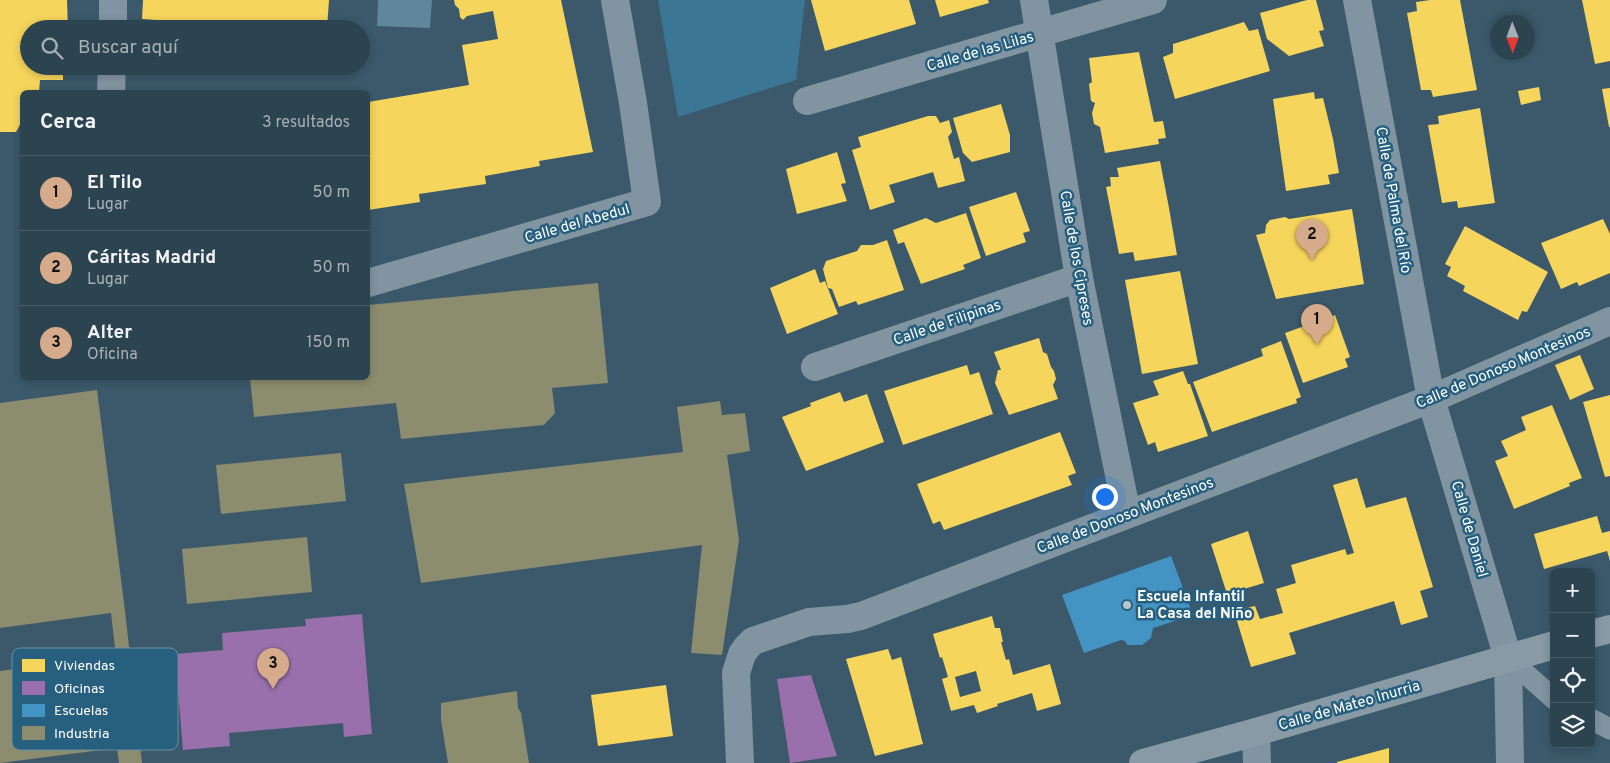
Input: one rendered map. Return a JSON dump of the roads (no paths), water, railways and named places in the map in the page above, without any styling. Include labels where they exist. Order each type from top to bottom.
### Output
[{"type":"main road","points":[[1595,633],[1610,629]]},
{"type":"main road","name":"Calle de Mateo Inurria","points":[[1143,763],[1550,646]]},
{"type":"street","points":[[112,20],[113,0]]},
{"type":"street","name":"Calle del Abedul","points":[[370,282],[647,202],[615,0]]},
{"type":"street","name":"Calle de los Cipreses","points":[[1034,0],[1078,278],[1126,514]]},
{"type":"street","name":"Calle de las Lilas","points":[[807,101],[1153,0]]},
{"type":"street","name":"Calle de Palma del Río","points":[[1357,0],[1431,399]]},
{"type":"street","points":[[111,90],[112,75]]},
{"type":"street","name":"Calle de Filipinas","points":[[815,366],[1078,278]]},
{"type":"street","name":"Calle de Donoso Montesinos","points":[[740,763],[736,673],[742,654],[753,641],[808,622],[847,620],[861,616],[1431,399],[1610,321]]},
{"type":"street","name":"Calle de Daniel","points":[[1431,399],[1508,658],[1510,763]]},
{"type":"street","points":[[1256,732],[1257,763]]},
{"type":"lane","points":[[1508,658],[1550,695]]},
{"type":"lane","points":[[1595,721],[1610,729]]},
{"type":"place","name":"Cáritas Madrid","points":[[1312,260]]},
{"type":"place","name":"El Tilo","points":[[1317,345]]},
{"type":"place","name":"Escuela Infantil La Casa del Niño","points":[[1127,605]]},
{"type":"place","name":"Alter","points":[[273,689]]}]
